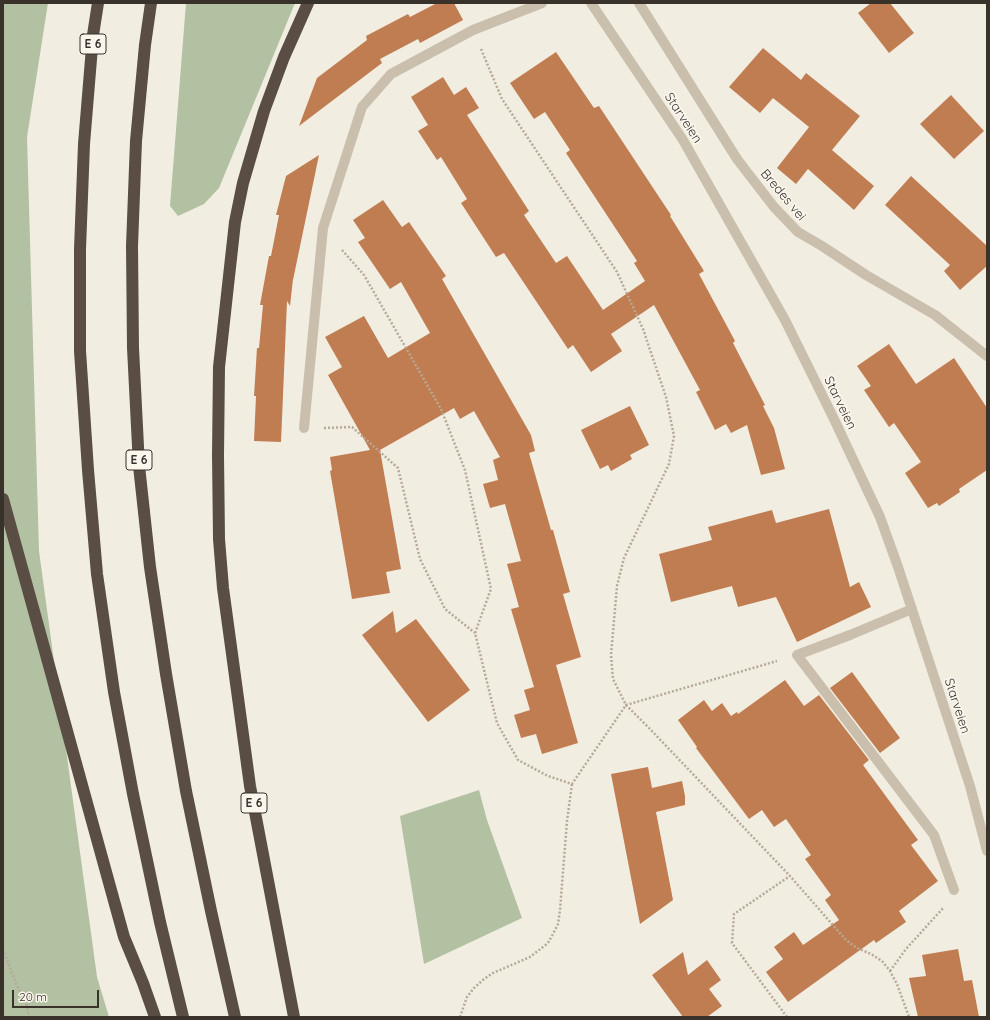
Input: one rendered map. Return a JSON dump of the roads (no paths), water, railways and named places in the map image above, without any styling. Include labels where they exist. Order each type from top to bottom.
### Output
[{"type":"highway","name":"E 6","points":[[98,3],[84,144],[80,249],[80,351],[88,470],[98,574],[114,692],[160,922],[183,1017]]},
{"type":"highway","name":"E 6","points":[[151,3],[145,45],[136,140],[132,246],[132,348],[139,466],[150,566],[184,784],[210,911],[235,1017]]},
{"type":"highway","name":"E 6","points":[[294,1017],[250,786],[223,588],[218,539],[219,367],[226,294],[238,207],[243,183],[264,111],[284,57],[308,3]]},
{"type":"highway","points":[[3,499],[124,937],[155,1017]]},
{"type":"street","points":[[304,428],[323,228],[362,107],[392,74],[473,30],[542,3]]},
{"type":"street","name":"Starveien","points":[[591,3],[683,140],[785,320],[880,517],[970,786],[987,851]]},
{"type":"street","name":"Bredes vei","points":[[640,3],[737,158],[774,207],[798,232],[935,315],[987,356]]},
{"type":"street","points":[[912,609],[797,655],[934,835],[954,890]]}]
